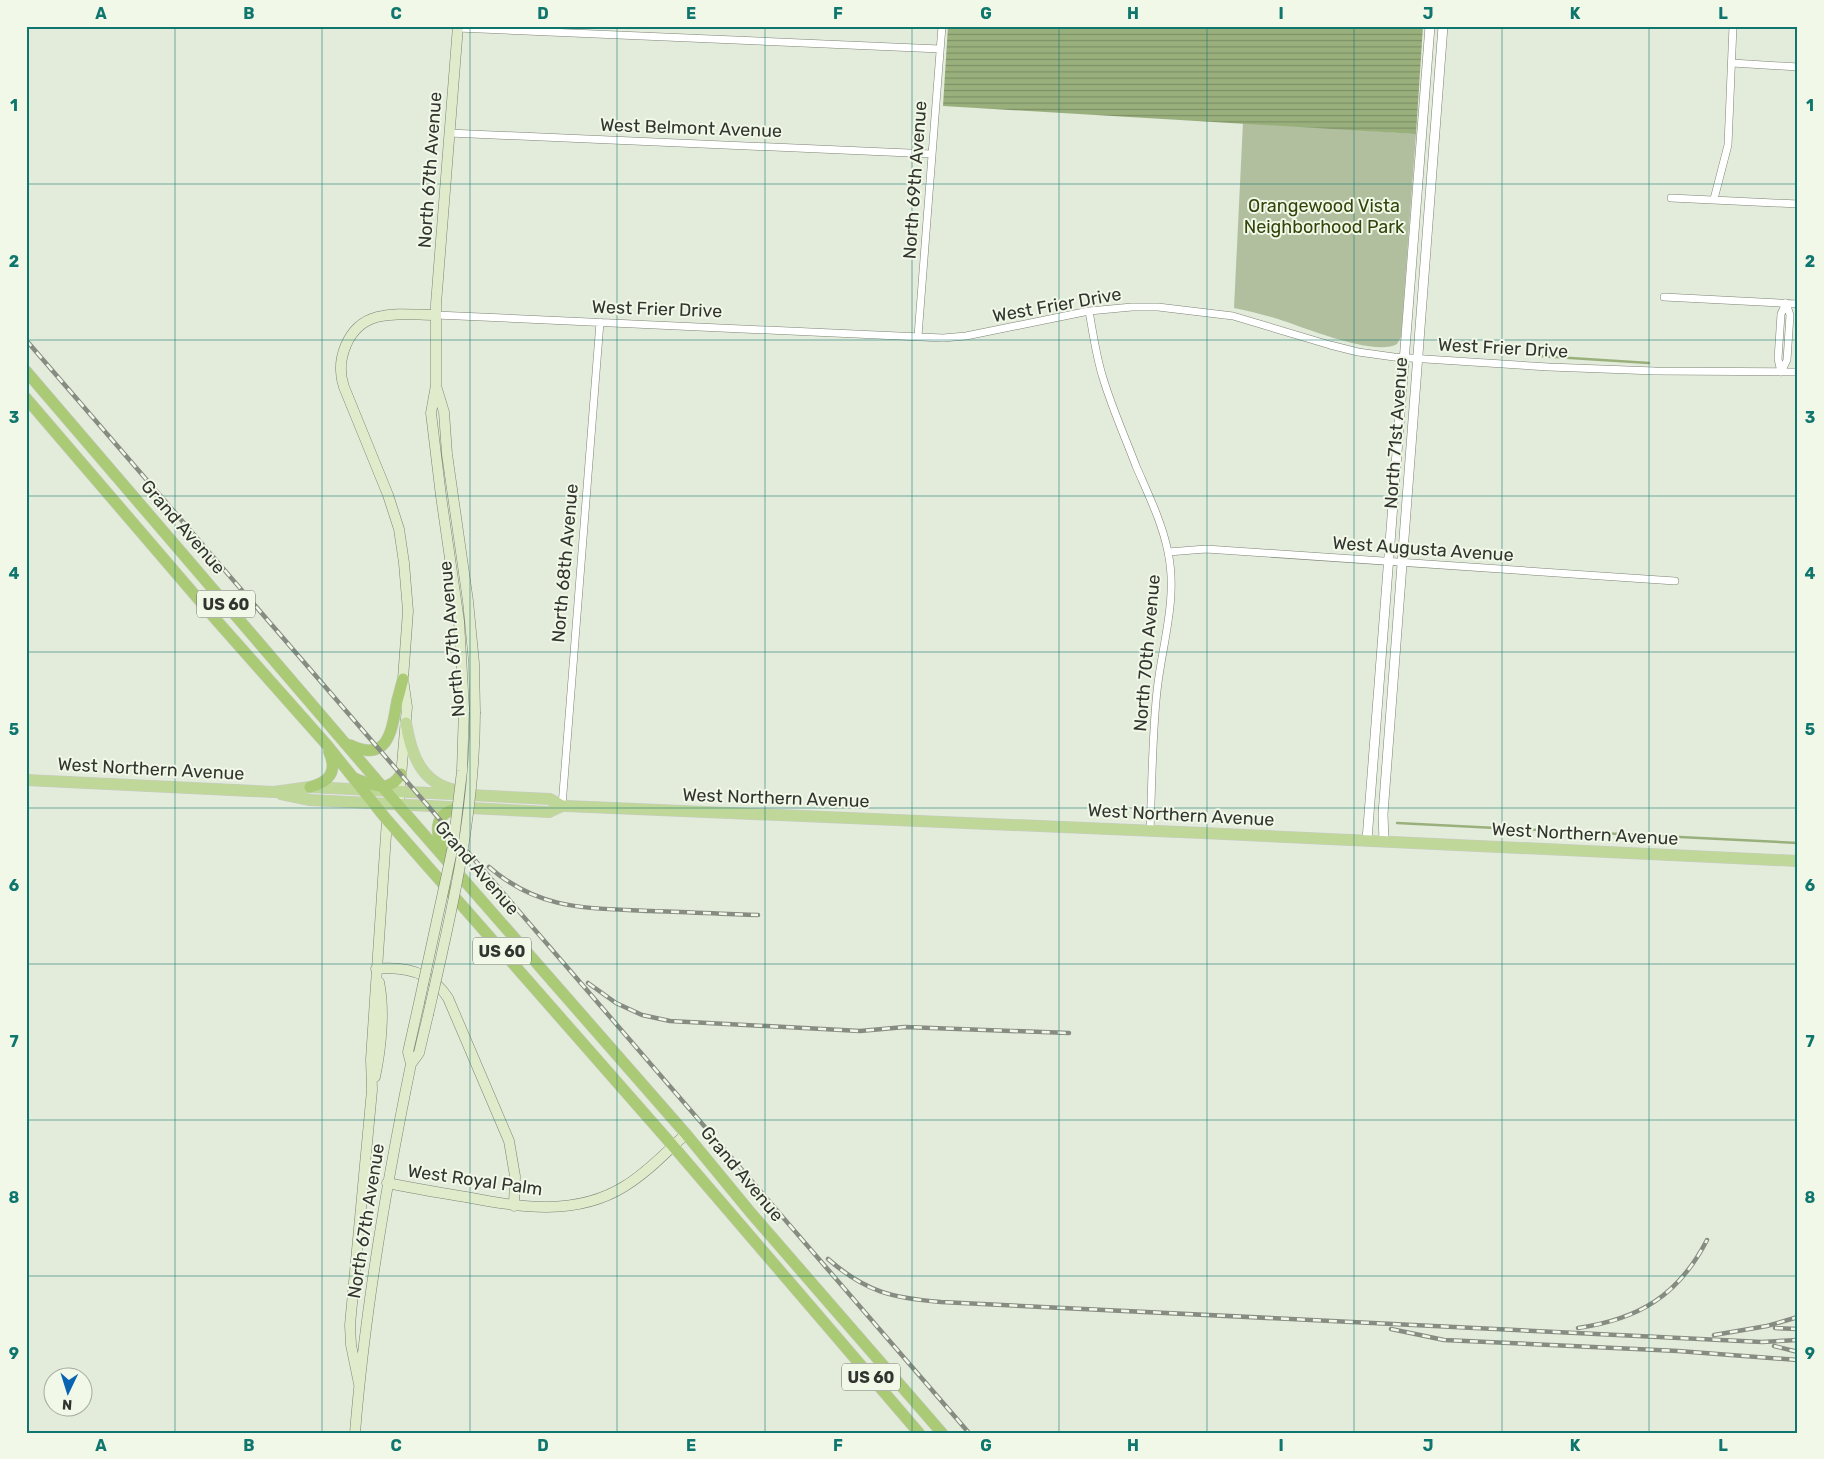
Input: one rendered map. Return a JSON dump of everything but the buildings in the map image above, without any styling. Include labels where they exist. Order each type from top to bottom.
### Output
[{"type":"highway","name":"Grand Avenue","points":[[27,373],[384,789],[686,1134],[751,1213],[942,1433]]},
{"type":"highway","name":"Grand Avenue","points":[[26,398],[224,629],[327,745],[387,820],[673,1146],[919,1433]]},
{"type":"highway","points":[[347,744],[370,751],[379,748],[387,741],[393,729],[403,679]]},
{"type":"highway","points":[[310,787],[325,782],[330,776],[332,764],[327,745]]},
{"type":"highway","points":[[353,777],[384,789],[396,782],[401,774]]},
{"type":"highway","points":[[457,871],[438,840],[437,829],[440,819],[446,812],[462,808]]},
{"type":"highway","points":[[823,1321],[836,1310]]},
{"type":"main road","name":"North 67th Avenue","points":[[411,1064],[408,1052],[453,846],[462,771],[464,710],[459,621],[431,413],[436,385],[436,315],[457,27]]},
{"type":"main road","points":[[398,805],[407,707],[403,679],[408,626],[408,594],[399,529],[381,474],[344,388],[340,373],[344,349],[348,341],[358,328],[367,322],[375,318],[392,315],[436,315]]},
{"type":"main road","name":"North 67th Avenue","points":[[355,1433],[366,1322],[387,1183],[411,1064],[419,1053],[457,889],[467,830],[473,759],[475,712],[474,663],[468,601],[448,462],[444,412],[436,385]]},
{"type":"main road","points":[[406,723],[413,753],[428,777],[442,786],[482,795]]},
{"type":"main road","name":"West Northern Avenue","points":[[26,780],[274,792],[310,800],[549,812],[562,806],[1367,840],[1798,861]]},
{"type":"main road","name":"West Northern Avenue","points":[[274,792],[310,787],[362,790],[384,789],[550,799],[562,806]]},
{"type":"main road","points":[[387,820],[403,798],[416,792]]},
{"type":"main road","name":"North 67th Avenue","points":[[359,1384],[350,1325],[372,1090],[371,1059],[376,969],[387,820]]},
{"type":"main road","points":[[376,969],[400,969],[424,976],[442,988],[448,998],[510,1141],[515,1176],[514,1206]]},
{"type":"main road","name":"West Royal Palm","points":[[387,1183],[514,1206],[543,1208],[564,1206],[588,1202],[606,1196],[637,1178],[686,1134]]},
{"type":"street","name":"North 69th Avenue","points":[[918,336],[942,26]]},
{"type":"street","name":"North 71st Avenue","points":[[1367,840],[1430,26]]},
{"type":"street","name":"North 71st Avenue","points":[[1384,841],[1382,826],[1443,26]]},
{"type":"street","points":[[1714,199],[1728,145],[1733,26]]},
{"type":"street","points":[[457,27],[940,49]]},
{"type":"street","points":[[1732,64],[1798,67]]},
{"type":"street","name":"West Belmont Avenue","points":[[449,132],[932,154]]},
{"type":"street","points":[[1671,198],[1798,204]]},
{"type":"street","points":[[1413,248],[1426,249]]},
{"type":"street","points":[[1664,297],[1798,304]]},
{"type":"street","points":[[1781,372],[1787,360],[1790,315],[1786,303]]},
{"type":"street","name":"West Frier Drive","points":[[436,315],[943,338],[966,336],[1089,311],[1150,307],[1209,312],[1252,321],[1346,349],[1404,358],[1655,371],[1798,372]]},
{"type":"street","name":"North 70th Avenue","points":[[1089,311],[1102,377],[1158,518],[1168,552],[1171,596],[1157,693],[1150,831]]},
{"type":"street","name":"North 68th Avenue","points":[[562,806],[600,322]]},
{"type":"street","points":[[1398,440],[1412,441]]},
{"type":"street","name":"West Augusta Avenue","points":[[1168,552],[1206,549],[1402,564],[1676,581]]},
{"type":"green space","name":"Orangewood Vista Neighborhood Park","points":[[1243,122],[1416,134],[1401,337],[1397,344],[1387,347],[1373,347],[1356,344],[1278,319],[1234,308]]},
{"type":"shaded area","points":[[948,26],[1423,26],[1416,134],[943,106]]},
{"type":"waterway","points":[[1539,356],[1649,363]]},
{"type":"waterway","points":[[1397,823],[1798,843]]},
{"type":"railway","points":[[26,340],[969,1433]]},
{"type":"railway","points":[[489,867],[527,892],[566,904],[606,909],[758,915]]},
{"type":"railway","points":[[588,983],[616,1003],[642,1015],[670,1021],[860,1031],[905,1027],[1069,1033]]},
{"type":"railway","points":[[1578,1328],[1620,1318],[1655,1302],[1683,1276],[1707,1240]]},
{"type":"railway","points":[[828,1259],[855,1279],[880,1291],[908,1298],[941,1302],[1762,1342],[1798,1340]]},
{"type":"railway","points":[[1714,1335],[1767,1326],[1798,1317]]},
{"type":"railway","points":[[1775,1328],[1798,1329]]},
{"type":"railway","points":[[1391,1329],[1444,1340],[1678,1351],[1798,1360]]},
{"type":"railway","points":[[1774,1346],[1798,1352]]}]
